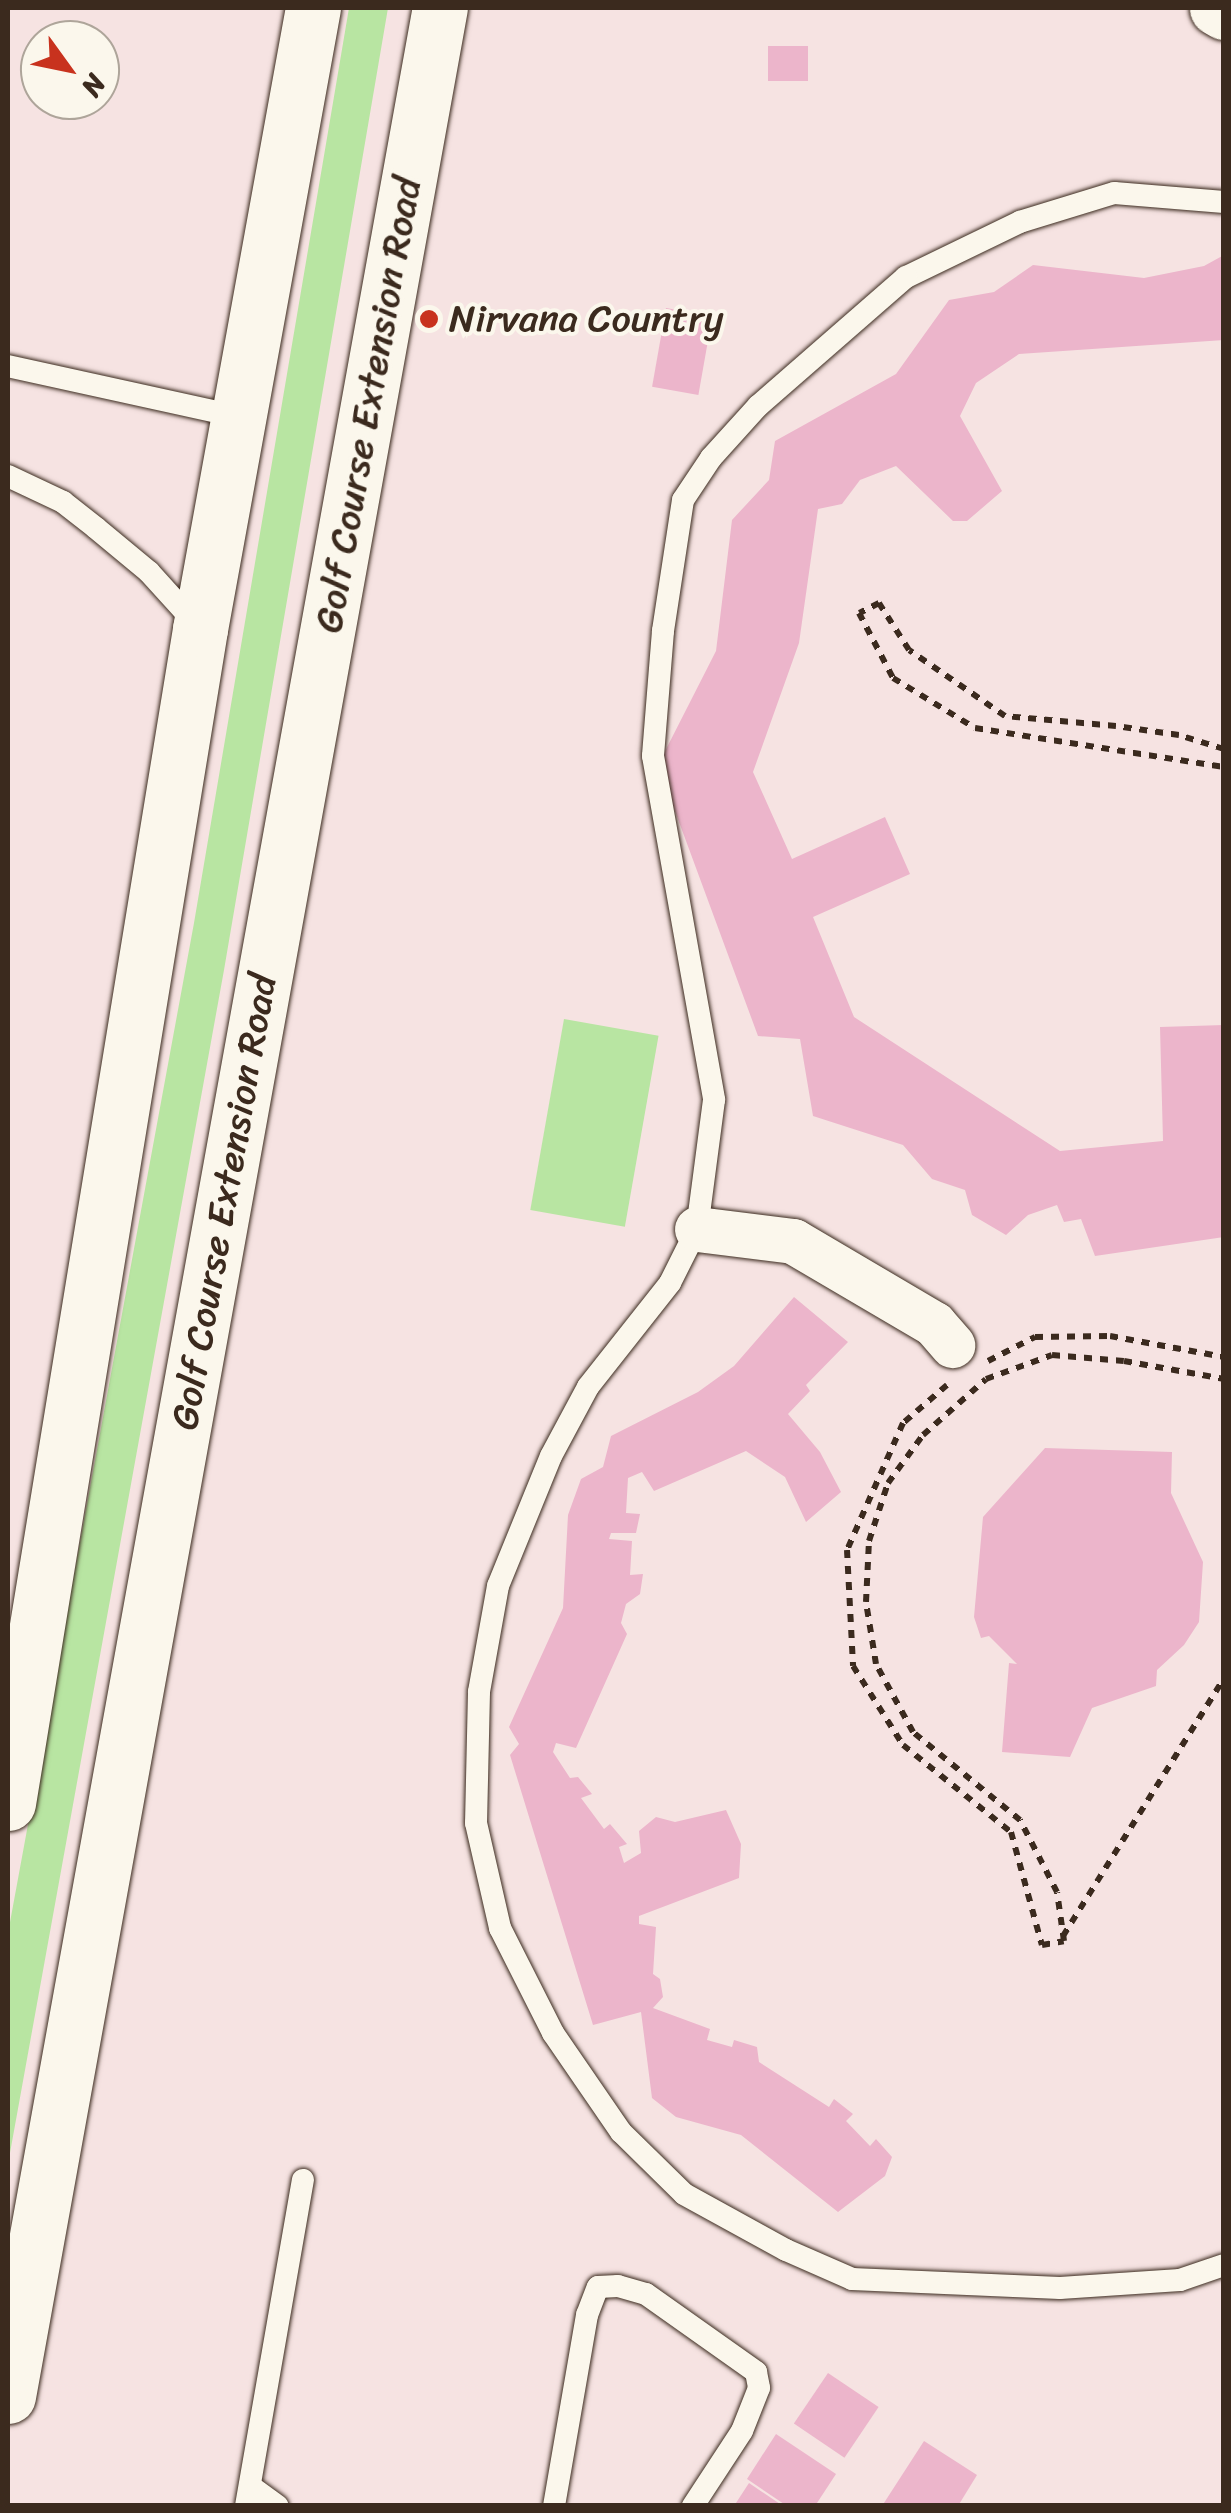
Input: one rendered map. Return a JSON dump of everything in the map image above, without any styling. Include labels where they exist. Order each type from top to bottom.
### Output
[{"type":"main road","points":[[8,1803],[200,629],[313,8]]},
{"type":"main road","name":"Golf Course Extension Road","points":[[8,2396],[440,8]]},
{"type":"main road","points":[[1217,8],[1224,12]]},
{"type":"street","points":[[698,1230],[793,1242],[934,1324],[962,1364]]},
{"type":"lane","points":[[1224,202],[1114,193],[1020,222],[906,277],[758,406],[711,458],[684,500],[663,630],[652,756],[714,1100],[698,1230],[670,1283],[588,1387],[550,1456],[498,1586],[479,1692],[476,1823],[500,1928],[553,2034],[621,2132],[684,2194],[786,2250],[852,2279],[1060,2288],[1180,2280],[1224,2264]]},
{"type":"lane","points":[[8,366],[239,417]]},
{"type":"lane","points":[[8,476],[63,502],[85,519],[149,572],[200,629]]},
{"type":"lane","points":[[278,2506],[248,2496],[303,2180]]},
{"type":"lane","points":[[554,2506],[587,2315],[598,2288],[618,2286],[646,2294],[756,2372],[759,2388],[742,2431],[693,2506]]},
{"type":"path","points":[[1224,748],[1116,726],[1005,716],[909,650],[880,603],[860,613],[893,678],[975,728],[1224,767]]},
{"type":"path","points":[[1224,1357],[1110,1336],[1035,1337],[962,1364],[902,1423],[847,1550],[854,1666],[903,1745],[1011,1832],[1042,1945],[1064,1941],[1057,1892],[1020,1820],[913,1732],[876,1664],[866,1602],[869,1541],[888,1483],[923,1435],[986,1379],[1052,1356],[1124,1361],[1224,1379]]},
{"type":"path","points":[[1064,1936],[1224,1678]]},
{"type":"green space","points":[[349,8],[388,8],[224,970],[8,2164],[8,1933],[194,923]]},
{"type":"green space","points":[[564,1019],[659,1036],[625,1227],[530,1210]]},
{"type":"building","points":[[768,46],[808,46],[808,81],[768,81]]},
{"type":"building","points":[[1224,255],[1224,340],[1019,354],[976,383],[960,416],[1002,491],[967,521],[953,521],[896,466],[860,480],[842,504],[818,509],[799,643],[753,772],[792,859],[885,817],[910,874],[813,917],[854,1017],[1060,1151],[1163,1141],[1160,1027],[1224,1025],[1224,1237],[1095,1256],[1081,1219],[1064,1222],[1057,1205],[1028,1215],[1006,1235],[972,1215],[965,1190],[932,1179],[903,1145],[813,1116],[800,1039],[758,1036],[658,765],[716,651],[732,520],[769,480],[775,441],[896,374],[949,300],[994,292],[1033,265],[1144,278],[1204,266]]},
{"type":"building","points":[[666,308],[712,316],[698,395],[652,387]]},
{"type":"building","points":[[794,1297],[848,1342],[806,1385],[810,1391],[788,1414],[820,1452],[841,1492],[806,1522],[785,1477],[746,1451],[654,1491],[642,1472],[628,1478],[626,1513],[640,1514],[636,1533],[611,1533],[609,1539],[632,1541],[630,1575],[643,1574],[640,1594],[626,1604],[621,1623],[627,1634],[576,1748],[556,1743],[553,1752],[570,1778],[578,1777],[592,1794],[581,1798],[604,1829],[610,1824],[627,1844],[619,1847],[624,1863],[641,1853],[639,1831],[656,1817],[675,1822],[726,1810],[741,1844],[739,1878],[639,1916],[639,1924],[656,1927],[653,1974],[660,1979],[663,1997],[653,2008],[710,2029],[707,2040],[732,2047],[734,2040],[757,2047],[759,2062],[829,2107],[834,2099],[853,2114],[846,2121],[870,2146],[876,2139],[892,2157],[885,2176],[838,2212],[741,2135],[676,2117],[652,2098],[641,2012],[593,2025],[510,1755],[519,1744],[509,1727],[563,1608],[568,1515],[581,1479],[603,1467],[611,1436],[698,1392],[734,1366]]},
{"type":"building","points":[[1045,1448],[1172,1452],[1171,1493],[1203,1562],[1199,1622],[1184,1645],[1157,1670],[1156,1686],[1092,1708],[1070,1757],[1002,1752],[1009,1663],[1017,1664],[989,1636],[981,1638],[974,1617],[983,1517]]},
{"type":"building","points":[[828,2373],[879,2407],[844,2458],[794,2424]]},
{"type":"building","points":[[776,2434],[836,2474],[815,2506],[787,2506],[747,2479]]},
{"type":"building","points":[[924,2441],[977,2475],[958,2506],[882,2506]]},
{"type":"building","points":[[749,2483],[783,2506],[734,2506]]},
{"type":"place","name":"Nirvana Country","points":[[429,319]]}]
